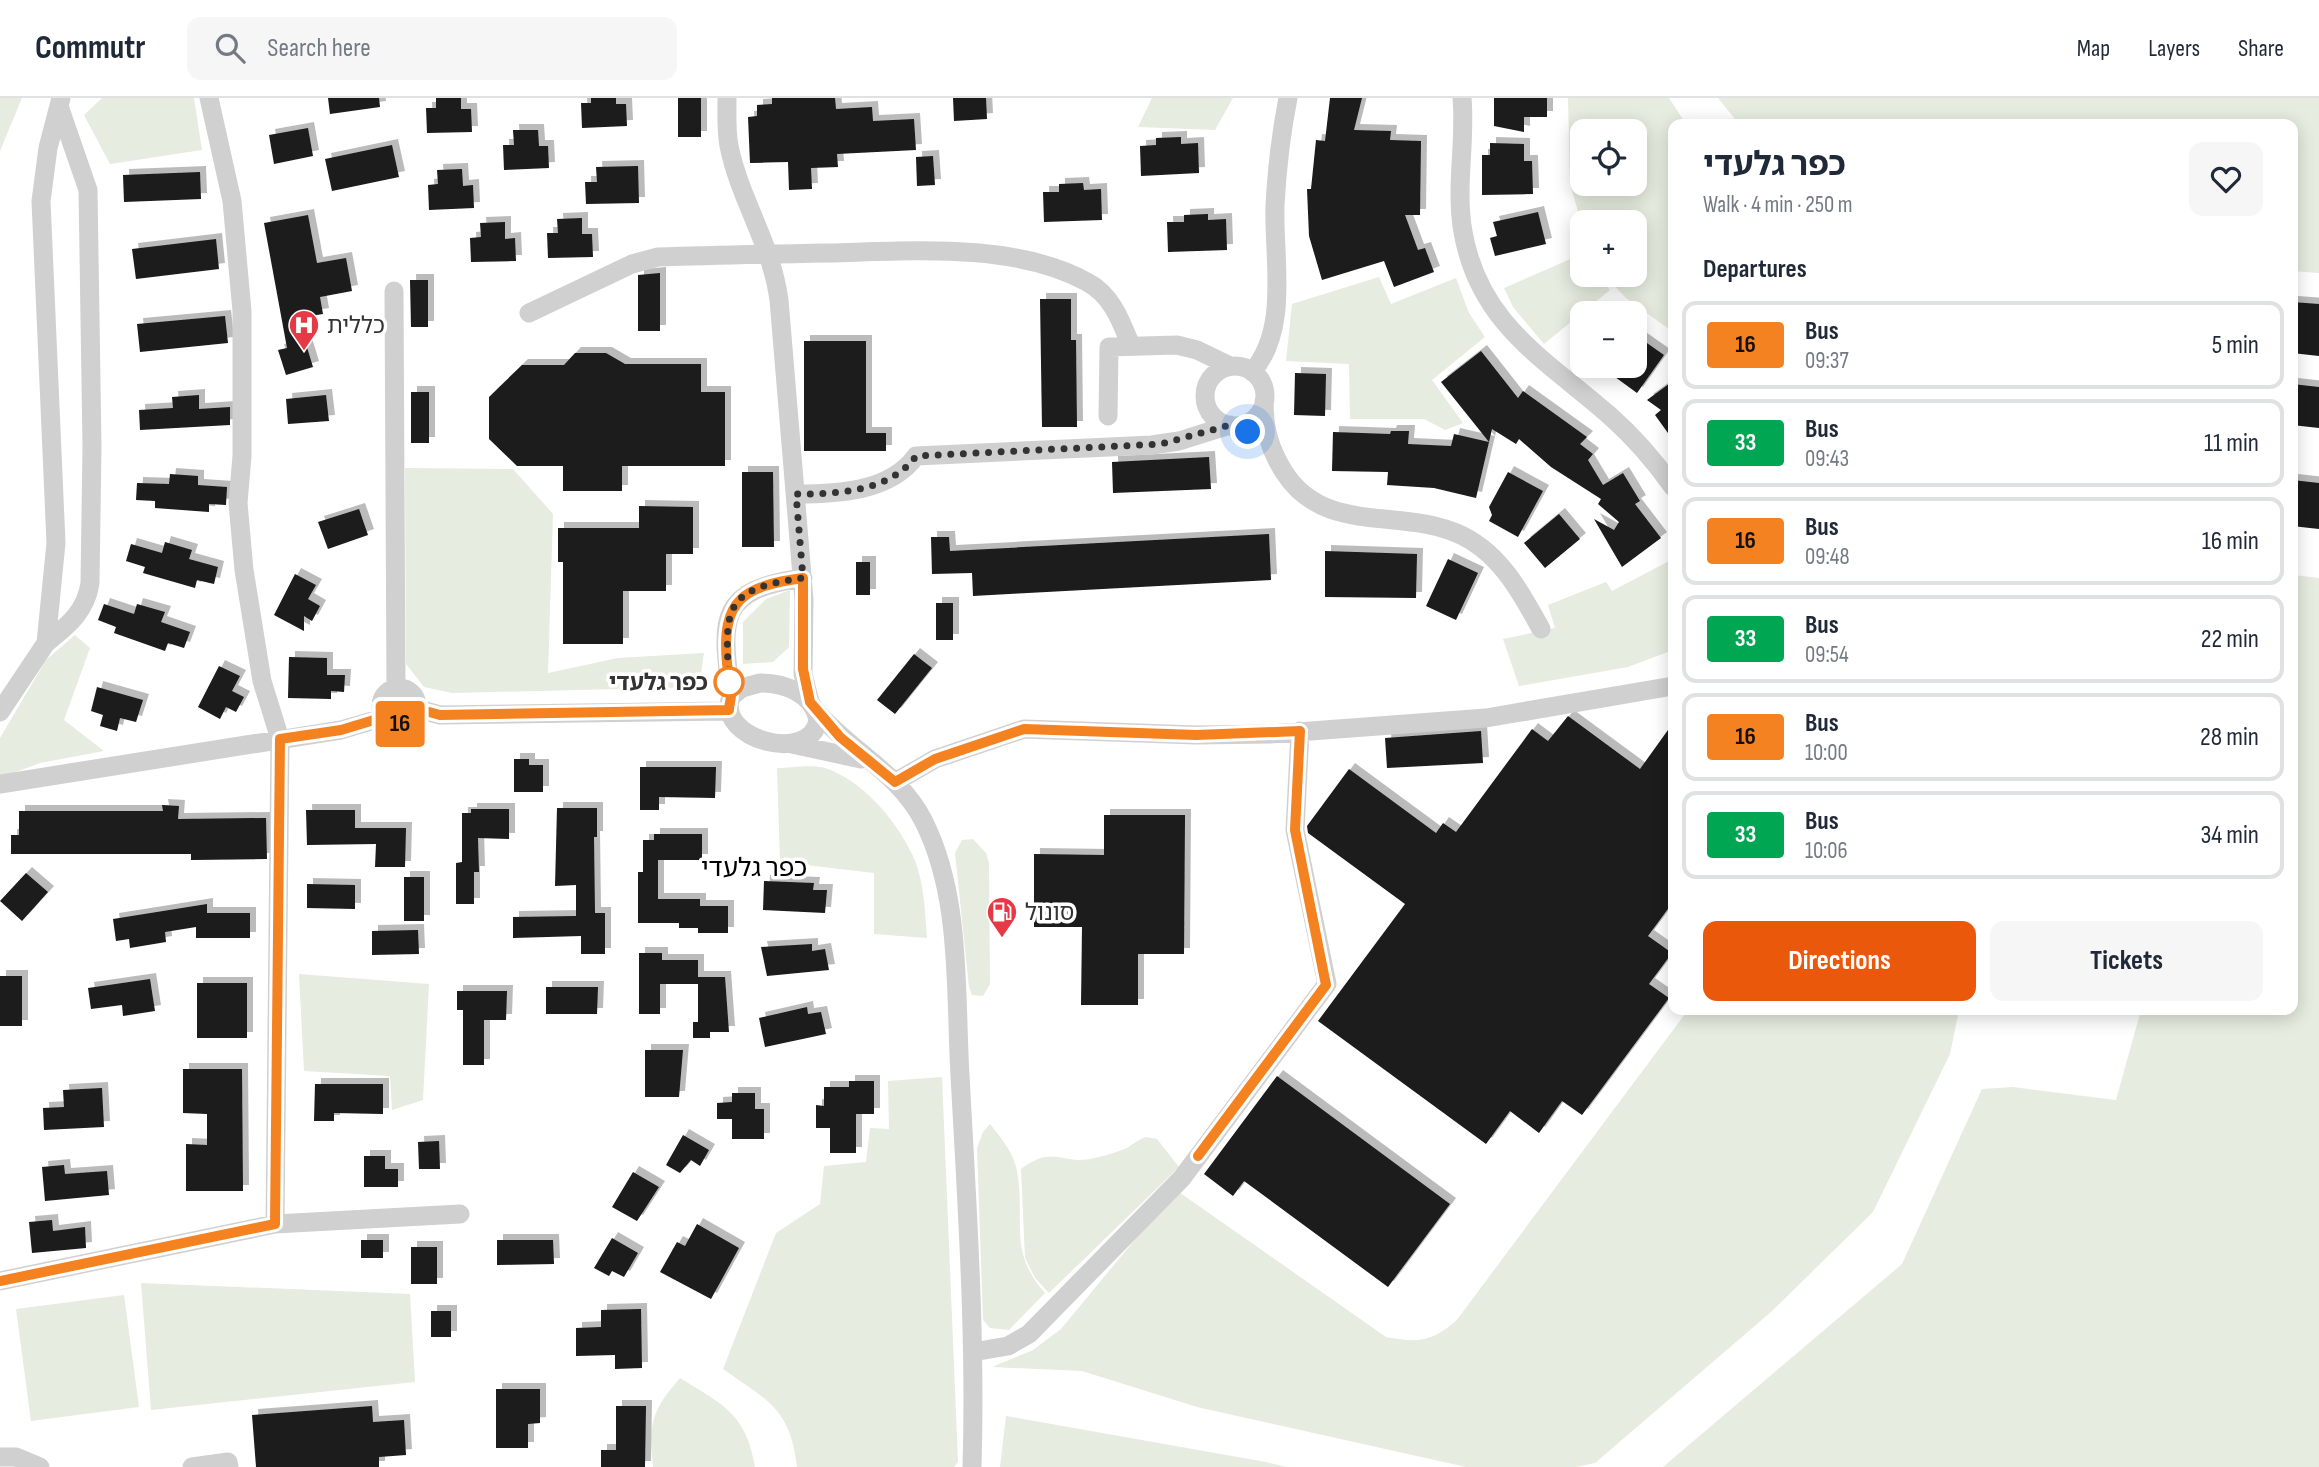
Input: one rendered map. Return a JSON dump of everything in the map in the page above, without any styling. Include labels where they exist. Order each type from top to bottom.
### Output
[{"type":"street","points":[[209,98],[232,201],[242,311],[242,456],[237,503],[244,570],[262,681],[280,739],[275,1224]]},
{"type":"street","points":[[727,98],[727,132],[733,161],[769,254],[779,300],[803,578],[803,674],[817,725],[813,733],[799,741],[780,743]]},
{"type":"street","points":[[1252,372],[1266,353],[1274,321],[1277,177],[1288,98]]},
{"type":"street","points":[[1462,98],[1460,210],[1468,256],[1488,300],[1521,342],[1626,430],[1668,481]]},
{"type":"street","points":[[46,643],[56,543],[41,201],[45,162],[60,102]]},
{"type":"street","points":[[0,712],[46,643],[74,621],[88,599],[90,583],[92,446],[88,190],[60,102]]},
{"type":"street","points":[[529,313],[632,264],[658,257],[977,253],[1044,264],[1088,282],[1110,300],[1131,346]]},
{"type":"street","points":[[394,291],[396,688]]},
{"type":"street","points":[[1160,345],[1178,351],[1193,362],[1204,379],[1203,410],[1195,424],[1171,443]]},
{"type":"street","points":[[1108,416],[1109,347],[1160,345],[1191,348],[1230,366],[1252,372],[1262,382],[1265,426],[1272,450],[1288,478],[1319,506],[1354,517],[1424,523],[1446,528],[1480,546],[1506,572],[1541,629]]},
{"type":"street","points":[[1230,366],[1214,375],[1205,393],[1211,413],[1255,436],[1272,450]]},
{"type":"street","points":[[796,494],[832,492],[874,485],[904,470],[916,456],[1171,443],[1256,417],[1264,401]]},
{"type":"street","points":[[803,578],[763,584],[741,596],[733,606],[726,639],[730,704],[737,724],[747,732],[780,743],[826,749],[872,763]]},
{"type":"street","points":[[418,709],[440,715],[730,704],[748,685],[766,683],[787,674],[804,647]]},
{"type":"street","points":[[766,683],[788,688],[813,706],[840,737],[895,782],[912,802],[930,837],[948,903],[953,955],[973,1352],[972,1467]]},
{"type":"street","points":[[895,782],[935,759],[1024,729],[1196,735],[1300,731],[1486,718],[1668,687]]},
{"type":"street","points":[[396,688],[412,693],[418,709]]},
{"type":"street","points":[[396,688],[383,698],[381,709],[384,717],[391,723],[402,724],[412,719],[418,709]]},
{"type":"street","points":[[0,784],[341,730],[384,717]]},
{"type":"street","points":[[973,1352],[1008,1346],[1029,1334],[1182,1178],[1326,985],[1295,830],[1300,731]]},
{"type":"street","points":[[0,1281],[275,1224],[460,1214]]},
{"type":"street","points":[[0,1457],[16,1457],[40,1467]]},
{"type":"street","points":[[192,1467],[228,1462],[229,1467]]},
{"type":"shaded area","points":[[0,98],[22,98],[0,151]]},
{"type":"shaded area","points":[[102,98],[194,98],[202,150],[110,164],[84,115]]},
{"type":"shaded area","points":[[1152,98],[1233,98],[1215,130],[1138,127]]},
{"type":"shaded area","points":[[1568,98],[1669,98],[1683,119],[1668,119],[1668,328],[1647,313],[1647,301],[1630,301],[1615,287],[1647,287],[1647,210],[1578,210],[1574,196],[1647,196],[1647,119],[1570,119],[1570,184]]},
{"type":"shaded area","points":[[1718,98],[2319,98],[2319,273],[2298,271],[2298,119],[1735,119]]},
{"type":"shaded area","points":[[1570,259],[1570,287],[1608,287],[1610,290],[1597,301],[1570,301],[1570,323],[1544,344],[1513,307],[1504,288]]},
{"type":"shaded area","points":[[1379,277],[1391,304],[1456,278],[1469,313],[1485,337],[1432,380],[1463,423],[1445,430],[1424,419],[1350,419],[1349,364],[1286,361],[1292,304]]},
{"type":"shaded area","points":[[405,468],[513,469],[553,514],[548,673],[618,658],[704,653],[699,687],[452,693],[424,687],[406,664]]},
{"type":"shaded area","points":[[1668,562],[1668,652],[1628,667],[1519,686],[1503,639],[1555,628],[1548,605],[1606,582],[1612,591]]},
{"type":"shaded area","points":[[2298,576],[2319,578],[2319,1467],[1663,1467],[1902,1264],[1982,1089],[2013,1087],[2116,1100],[2140,1015],[2298,1015]]},
{"type":"shaded area","points":[[790,590],[789,647],[773,662],[743,664],[743,622],[766,599]]},
{"type":"shaded area","points":[[75,635],[90,648],[64,720],[104,751],[40,763],[0,778],[0,738],[46,660]]},
{"type":"shaded area","points":[[777,768],[825,768],[852,782],[876,802],[896,827],[916,863],[923,895],[927,938],[874,934],[874,873],[780,862]]},
{"type":"shaded area","points":[[973,839],[986,853],[989,863],[990,984],[983,996],[972,995],[969,987],[955,853],[962,840]]},
{"type":"shaded area","points":[[299,974],[429,984],[423,1100],[392,1110],[390,1076],[304,1071]]},
{"type":"shaded area","points":[[1684,1015],[1958,1015],[1950,1054],[1873,1212],[1771,1312],[1595,1463],[1576,1467],[1466,1467],[1197,1407],[1082,1371],[992,1367],[1033,1350],[1061,1329],[1176,1190],[1386,1337],[1424,1339],[1439,1333],[1456,1321]]},
{"type":"shaded area","points":[[942,1077],[958,1462],[954,1467],[797,1467],[789,1431],[774,1408],[723,1369],[776,1233],[820,1204],[824,1166],[866,1162],[870,1128],[889,1129],[888,1081]]},
{"type":"shaded area","points":[[990,1124],[1015,1164],[1022,1249],[1033,1277],[1045,1293],[1009,1330],[990,1328],[983,1320],[977,1148],[983,1132]]},
{"type":"shaded area","points":[[1146,1137],[1157,1139],[1179,1167],[1049,1293],[1035,1278],[1025,1258],[1021,1169],[1041,1158],[1079,1160],[1102,1156],[1125,1149]]},
{"type":"shaded area","points":[[141,1283],[410,1294],[415,1382],[151,1410]]},
{"type":"shaded area","points":[[124,1295],[139,1407],[31,1421],[16,1309]]},
{"type":"shaded area","points":[[680,1378],[720,1404],[739,1422],[746,1434],[755,1467],[653,1467],[651,1439],[654,1418],[663,1400]]},
{"type":"shaded area","points":[[1006,1416],[1266,1462],[1287,1467],[1000,1467]]},
{"type":"building","points":[[328,98],[379,98],[380,107],[330,114]]},
{"type":"building","points":[[436,98],[461,98],[461,109],[471,109],[472,132],[427,133],[426,108],[436,108]]},
{"type":"building","points":[[591,98],[616,98],[616,104],[626,104],[627,126],[582,128],[581,103],[591,103]]},
{"type":"building","points":[[678,98],[701,98],[701,137],[678,137]]},
{"type":"building","points":[[772,98],[835,98],[836,109],[872,107],[873,121],[914,119],[916,150],[837,154],[838,167],[811,168],[812,189],[789,190],[788,162],[750,163],[748,117],[757,116],[757,105],[772,104]]},
{"type":"building","points":[[953,98],[986,98],[987,119],[954,121]]},
{"type":"building","points":[[1330,98],[1362,98],[1354,130],[1391,131],[1390,140],[1421,141],[1420,215],[1405,215],[1418,250],[1425,248],[1434,272],[1394,287],[1384,261],[1322,280],[1309,236],[1307,189],[1311,189],[1316,140],[1325,141]]},
{"type":"building","points":[[1494,98],[1547,98],[1547,117],[1524,117],[1524,132],[1494,126]]},
{"type":"building","points":[[308,128],[313,156],[274,164],[269,135]]},
{"type":"building","points":[[513,130],[538,130],[539,146],[548,146],[549,168],[504,170],[503,145],[514,145]]},
{"type":"building","points":[[1181,137],[1181,144],[1198,143],[1199,173],[1141,176],[1140,146],[1156,145],[1156,138]]},
{"type":"building","points":[[1490,143],[1524,144],[1524,161],[1532,161],[1533,194],[1482,195],[1482,155],[1490,155]]},
{"type":"building","points":[[392,145],[399,177],[332,191],[325,159]]},
{"type":"building","points":[[933,156],[935,185],[917,186],[916,157]]},
{"type":"building","points":[[638,166],[639,203],[586,204],[585,182],[597,182],[596,167]]},
{"type":"building","points":[[462,169],[463,186],[473,185],[474,208],[429,210],[428,185],[438,184],[437,170]]},
{"type":"building","points":[[200,172],[201,199],[124,202],[123,175]]},
{"type":"building","points":[[1083,183],[1084,190],[1101,189],[1102,220],[1044,222],[1043,192],[1059,192],[1059,184]]},
{"type":"building","points":[[1538,212],[1546,244],[1495,256],[1490,238],[1497,236],[1493,222]]},
{"type":"building","points":[[1208,214],[1208,220],[1226,219],[1227,250],[1168,252],[1167,222],[1184,222],[1184,215]]},
{"type":"building","points":[[308,215],[317,263],[346,258],[352,291],[320,297],[323,314],[298,318],[313,367],[286,375],[278,350],[287,348],[264,223]]},
{"type":"building","points":[[582,218],[582,234],[592,234],[593,257],[548,258],[547,233],[558,233],[557,219]]},
{"type":"building","points":[[505,222],[505,239],[515,238],[516,261],[471,262],[470,238],[481,237],[480,223]]},
{"type":"building","points":[[216,239],[219,269],[136,279],[132,249]]},
{"type":"building","points":[[660,273],[660,331],[638,331],[638,275]]},
{"type":"building","points":[[410,280],[428,280],[428,327],[411,327]]},
{"type":"building","points":[[1040,299],[1071,299],[1071,340],[1076,340],[1077,427],[1042,427]]},
{"type":"building","points":[[2298,302],[2319,304],[2319,356],[2298,354]]},
{"type":"building","points":[[225,316],[228,343],[140,352],[137,324]]},
{"type":"building","points":[[804,341],[866,341],[866,433],[886,433],[886,451],[804,451]]},
{"type":"building","points":[[1647,343],[1664,355],[1637,393],[1616,378],[1647,378]]},
{"type":"building","points":[[1481,351],[1518,398],[1523,391],[1587,437],[1580,444],[1593,454],[1588,460],[1603,485],[1623,473],[1640,501],[1635,504],[1661,538],[1622,567],[1594,519],[1614,530],[1619,522],[1598,504],[1601,499],[1551,467],[1519,439],[1516,444],[1492,429],[1489,442],[1441,382]]},
{"type":"building","points":[[575,353],[606,353],[625,364],[701,364],[701,392],[725,392],[725,466],[622,466],[622,491],[563,491],[563,466],[517,466],[489,439],[489,397],[522,365],[564,365]]},
{"type":"building","points":[[1295,373],[1326,374],[1325,416],[1294,415]]},
{"type":"building","points":[[1668,385],[1668,433],[1655,415],[1661,410],[1647,400]]},
{"type":"building","points":[[2298,385],[2319,387],[2319,428],[2298,426]]},
{"type":"building","points":[[411,392],[429,392],[429,443],[411,443]]},
{"type":"building","points":[[199,395],[199,409],[230,407],[230,425],[140,430],[139,410],[173,408],[172,397]]},
{"type":"building","points":[[326,395],[329,421],[288,424],[286,399]]},
{"type":"building","points":[[1391,431],[1409,431],[1408,444],[1451,446],[1454,434],[1489,442],[1476,498],[1434,488],[1387,485],[1388,472],[1332,471],[1333,432],[1390,434]]},
{"type":"building","points":[[1209,457],[1211,489],[1113,493],[1112,462]]},
{"type":"building","points":[[742,472],[773,472],[774,547],[742,547]]},
{"type":"building","points":[[1508,472],[1543,491],[1518,537],[1489,521],[1492,515],[1489,507]]},
{"type":"building","points":[[170,474],[198,476],[198,485],[227,487],[226,505],[209,504],[209,512],[155,508],[155,501],[136,500],[137,483],[169,484]]},
{"type":"building","points":[[2298,481],[2319,483],[2319,529],[2298,527]]},
{"type":"building","points":[[639,506],[693,507],[693,554],[666,554],[666,591],[623,591],[623,644],[563,644],[563,562],[558,562],[558,528],[639,528]]},
{"type":"building","points":[[359,509],[368,535],[328,549],[318,522]]},
{"type":"building","points":[[1559,514],[1580,539],[1545,568],[1524,543]]},
{"type":"building","points":[[1269,534],[1271,580],[973,596],[972,573],[932,574],[931,537],[949,537],[950,551]]},
{"type":"building","points":[[165,542],[192,550],[189,559],[218,567],[214,584],[197,580],[195,588],[143,573],[145,567],[126,561],[131,544],[162,553]]},
{"type":"building","points":[[1325,551],[1417,554],[1416,598],[1325,597]]},
{"type":"building","points":[[1448,559],[1478,573],[1456,620],[1426,606]]},
{"type":"building","points":[[856,562],[870,562],[870,595],[856,595]]},
{"type":"building","points":[[295,574],[316,585],[308,599],[320,606],[312,621],[304,616],[304,631],[274,615]]},
{"type":"building","points":[[936,603],[953,603],[953,640],[936,640]]},
{"type":"building","points":[[104,604],[134,614],[137,604],[165,612],[161,622],[190,632],[184,648],[168,643],[165,651],[114,633],[116,627],[98,620]]},
{"type":"building","points":[[914,654],[932,668],[895,714],[877,700]]},
{"type":"building","points":[[289,657],[327,658],[327,675],[345,675],[344,692],[331,691],[331,699],[288,698]]},
{"type":"building","points":[[219,666],[240,676],[232,691],[244,697],[236,712],[226,707],[220,719],[198,707]]},
{"type":"building","points":[[97,687],[143,700],[136,722],[120,718],[117,731],[100,726],[103,715],[91,711]]},
{"type":"building","points":[[1568,716],[1640,769],[1668,730],[1668,909],[1648,936],[1668,950],[1668,958],[1649,984],[1668,999],[1582,1115],[1562,1101],[1539,1133],[1510,1111],[1486,1144],[1318,1021],[1405,904],[1308,833],[1307,826],[1349,769],[1436,833],[1443,823],[1456,832],[1532,729],[1548,741]]},
{"type":"building","points":[[1481,731],[1483,763],[1387,768],[1385,738]]},
{"type":"building","points":[[514,759],[529,759],[529,765],[543,765],[543,792],[514,792]]},
{"type":"building","points":[[640,767],[716,767],[715,798],[659,797],[659,810],[640,810]]},
{"type":"building","points":[[162,805],[179,806],[178,819],[266,818],[267,859],[191,860],[191,854],[11,854],[11,835],[19,835],[19,811],[163,811]]},
{"type":"building","points":[[557,808],[597,808],[597,837],[594,837],[595,913],[605,913],[605,954],[581,954],[581,936],[513,938],[513,917],[576,916],[576,885],[555,886]]},
{"type":"building","points":[[471,809],[509,809],[509,839],[478,838],[479,872],[474,872],[474,904],[456,904],[456,863],[462,862],[462,813],[471,813]]},
{"type":"building","points":[[306,810],[355,810],[355,828],[406,828],[405,867],[375,867],[376,844],[307,845]]},
{"type":"building","points":[[1104,815],[1185,815],[1184,954],[1138,954],[1138,1005],[1081,1005],[1082,927],[1034,927],[1034,854],[1104,855]]},
{"type":"building","points":[[654,834],[702,834],[702,860],[658,860],[658,899],[700,899],[700,906],[728,906],[728,933],[698,933],[698,928],[679,928],[679,923],[638,923],[638,872],[643,872],[643,840],[654,840]]},
{"type":"building","points":[[26,873],[48,892],[22,921],[0,901]]},
{"type":"building","points":[[404,877],[424,877],[424,921],[404,921]]},
{"type":"building","points":[[764,881],[814,883],[813,890],[827,890],[825,913],[763,910]]},
{"type":"building","points":[[307,884],[355,885],[355,909],[307,908]]},
{"type":"building","points":[[207,904],[207,913],[250,913],[250,938],[196,938],[196,927],[165,932],[166,942],[130,948],[129,939],[116,941],[113,919]]},
{"type":"building","points":[[418,930],[419,954],[372,955],[372,931]]},
{"type":"building","points":[[812,944],[812,951],[825,949],[829,970],[767,976],[761,947]]},
{"type":"building","points":[[639,953],[662,953],[662,960],[698,960],[698,977],[725,977],[729,1032],[710,1032],[710,1038],[693,1038],[693,1022],[698,1022],[698,984],[660,984],[660,1014],[639,1014]]},
{"type":"building","points":[[0,976],[22,976],[22,1026],[0,1026]]},
{"type":"building","points":[[150,979],[155,1011],[123,1016],[122,1005],[91,1009],[88,988]]},
{"type":"building","points":[[197,983],[247,983],[247,1038],[197,1038]]},
{"type":"building","points":[[546,987],[598,987],[597,1014],[546,1014]]},
{"type":"building","points":[[457,991],[507,991],[506,1020],[484,1020],[484,1065],[463,1065],[463,1010],[457,1010]]},
{"type":"building","points":[[807,1007],[808,1014],[821,1012],[826,1034],[765,1047],[759,1018]]},
{"type":"building","points":[[645,1050],[683,1050],[679,1097],[645,1097]]},
{"type":"building","points":[[183,1069],[242,1069],[243,1191],[186,1191],[186,1144],[207,1145],[207,1114],[183,1113]]},
{"type":"building","points":[[1277,1076],[1450,1204],[1388,1287],[1244,1181],[1233,1196],[1204,1174]]},
{"type":"building","points":[[849,1081],[874,1081],[874,1114],[856,1114],[856,1153],[830,1153],[830,1128],[816,1128],[816,1105],[824,1106],[824,1087],[849,1087]]},
{"type":"building","points":[[315,1084],[383,1084],[383,1114],[334,1113],[334,1121],[314,1121]]},
{"type":"building","points":[[102,1088],[104,1127],[44,1130],[43,1108],[64,1107],[63,1090]]},
{"type":"building","points":[[732,1093],[755,1093],[755,1109],[764,1109],[764,1139],[732,1139],[732,1119],[717,1119],[717,1103],[732,1102]]},
{"type":"building","points":[[683,1135],[709,1150],[700,1166],[691,1160],[680,1173],[666,1165]]},
{"type":"building","points":[[439,1141],[440,1169],[419,1169],[418,1142]]},
{"type":"building","points":[[364,1156],[385,1156],[385,1169],[398,1169],[398,1187],[364,1187]]},
{"type":"building","points":[[64,1165],[65,1174],[107,1171],[109,1195],[45,1201],[42,1167]]},
{"type":"building","points":[[633,1172],[659,1187],[637,1221],[612,1207]]},
{"type":"building","points":[[52,1220],[53,1231],[85,1227],[86,1248],[32,1253],[29,1222]]},
{"type":"building","points":[[697,1224],[739,1248],[711,1299],[660,1272],[677,1242],[685,1246]]},
{"type":"building","points":[[612,1238],[638,1253],[624,1277],[612,1271],[609,1276],[594,1268]]},
{"type":"building","points":[[361,1240],[383,1240],[383,1258],[361,1258]]},
{"type":"building","points":[[497,1240],[553,1240],[554,1264],[497,1265]]},
{"type":"building","points":[[411,1247],[437,1247],[437,1284],[411,1284]]},
{"type":"building","points":[[641,1309],[642,1368],[615,1369],[615,1355],[576,1356],[576,1328],[601,1327],[601,1310]]},
{"type":"building","points":[[431,1311],[451,1311],[451,1337],[431,1337]]},
{"type":"building","points":[[496,1389],[540,1389],[540,1423],[528,1424],[528,1448],[496,1448]]},
{"type":"building","points":[[372,1406],[373,1422],[404,1420],[406,1455],[379,1457],[379,1467],[256,1467],[252,1415]]},
{"type":"building","points":[[616,1406],[646,1406],[645,1467],[601,1467],[601,1450],[616,1450]]},
{"type":"bus line","name":"16","points":[[0,1281],[275,1224],[280,739],[341,730],[384,717],[391,723],[408,723],[418,709],[440,715],[729,710],[731,697],[726,639],[733,606],[741,596],[763,584],[803,578],[803,669],[804,685],[810,702],[840,737],[895,782],[935,759],[1024,729],[1196,735],[1300,731],[1295,830],[1325,968],[1326,985],[1198,1156]]},
{"type":"place","name":"כללית","points":[[304,352]]},
{"type":"place","name":"כפר גלעדי","points":[[729,682]]},
{"type":"place","name":"סונול","points":[[1002,939]]},
{"type":"district","name":"כפר גלעדי","points":[[754,867]]},
{"type":"route","points":[[729,682],[726,639],[733,606],[741,596],[763,584],[803,578],[796,494],[847,491],[874,485],[904,470],[916,456],[1161,444],[1188,439],[1230,425],[1248,432]]}]
